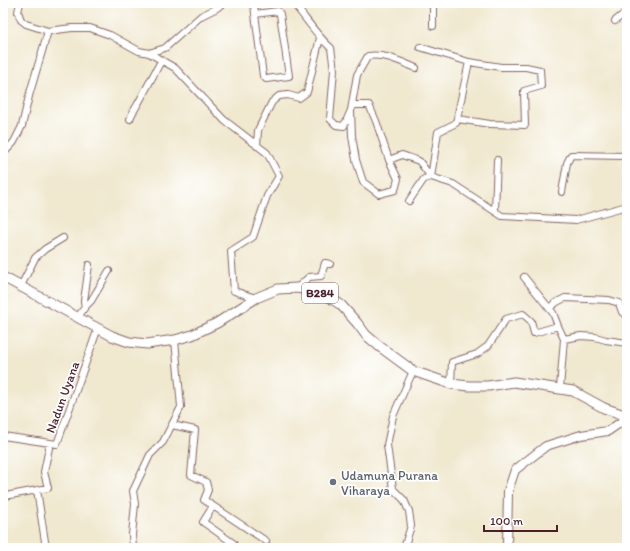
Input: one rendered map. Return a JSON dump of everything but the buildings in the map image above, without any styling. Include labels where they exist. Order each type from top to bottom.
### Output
[{"type":"main road","name":"B284","points":[[3,277],[112,336],[129,342],[147,344],[175,340],[192,335],[216,323],[256,298],[278,289],[297,288],[314,291],[329,297],[341,305],[366,335],[378,346],[413,371],[451,384],[488,386],[514,382],[560,388],[573,391],[604,408],[627,417]]},
{"type":"main road","points":[[508,548],[508,492],[515,470],[546,446],[581,436],[608,431],[627,417]]},
{"type":"street","points":[[20,3],[18,12],[20,20],[26,24],[48,31],[72,28],[90,28],[110,35],[139,51],[149,53],[175,68],[224,120],[267,153],[279,176],[267,196],[253,237],[231,251],[234,291],[256,298]]},
{"type":"street","points":[[149,53],[165,48],[201,16],[217,8],[223,3]]},
{"type":"street","points":[[254,3],[255,14],[263,76],[266,79],[289,76],[280,14],[278,12],[255,14]]},
{"type":"street","points":[[293,3],[320,38],[331,48],[334,70],[330,120],[336,125],[344,126],[352,108]]},
{"type":"street","points":[[433,3],[433,26]]},
{"type":"street","points":[[615,21],[627,11]]},
{"type":"street","points":[[3,154],[14,142],[22,126],[28,96],[48,31]]},
{"type":"street","points":[[257,146],[258,130],[272,102],[279,96],[288,95],[299,98],[307,92],[320,38]]},
{"type":"street","points":[[420,47],[469,62],[501,67],[526,67],[540,70],[541,86],[524,91],[525,125],[490,124],[458,119]]},
{"type":"street","points":[[352,108],[369,104],[388,160],[398,179],[395,190],[379,194],[363,182],[356,160],[352,136],[352,108],[357,75],[368,56],[374,55],[391,58],[416,68]]},
{"type":"street","points":[[130,119],[161,61]]},
{"type":"street","points":[[430,177],[438,132],[456,123],[458,119],[469,62]]},
{"type":"street","points":[[388,160],[402,155],[419,161],[430,177],[453,184],[502,216],[576,220],[627,206]]},
{"type":"street","points":[[562,192],[567,163],[571,155],[627,156]]},
{"type":"street","points":[[494,210],[497,160]]},
{"type":"street","points":[[409,201],[424,180],[430,177]]},
{"type":"street","points":[[21,286],[35,258],[44,249],[63,238]]},
{"type":"street","points":[[297,288],[309,277],[321,276],[325,263],[330,264]]},
{"type":"street","points":[[85,307],[84,301],[89,265]]},
{"type":"street","points":[[78,317],[91,301],[109,271]]},
{"type":"street","points":[[524,278],[553,313],[564,339],[560,388]]},
{"type":"street","points":[[549,308],[565,298],[609,300],[619,303],[622,312],[627,315]]},
{"type":"street","points":[[451,384],[452,362],[477,354],[488,346],[506,319],[523,314],[531,321],[534,333],[558,326]]},
{"type":"street","name":"Nadun Uyana","points":[[3,436],[57,444],[98,328]]},
{"type":"street","points":[[564,339],[580,336],[595,337],[627,343]]},
{"type":"street","points":[[133,548],[132,535],[135,504],[133,491],[150,455],[163,442],[181,407],[175,340]]},
{"type":"street","points":[[404,548],[411,526],[409,511],[404,500],[393,489],[387,445],[393,416],[413,371]]},
{"type":"street","points":[[172,425],[195,430],[192,475],[206,482],[208,490],[204,500],[266,541]]},
{"type":"street","points":[[3,495],[5,496],[48,488],[44,472],[50,443]]},
{"type":"street","points":[[37,490],[46,548]]},
{"type":"street","points":[[213,506],[203,522],[233,543]]},
{"type":"place","name":"Udamuna Purana Viharaya","points":[[333,482]]}]
